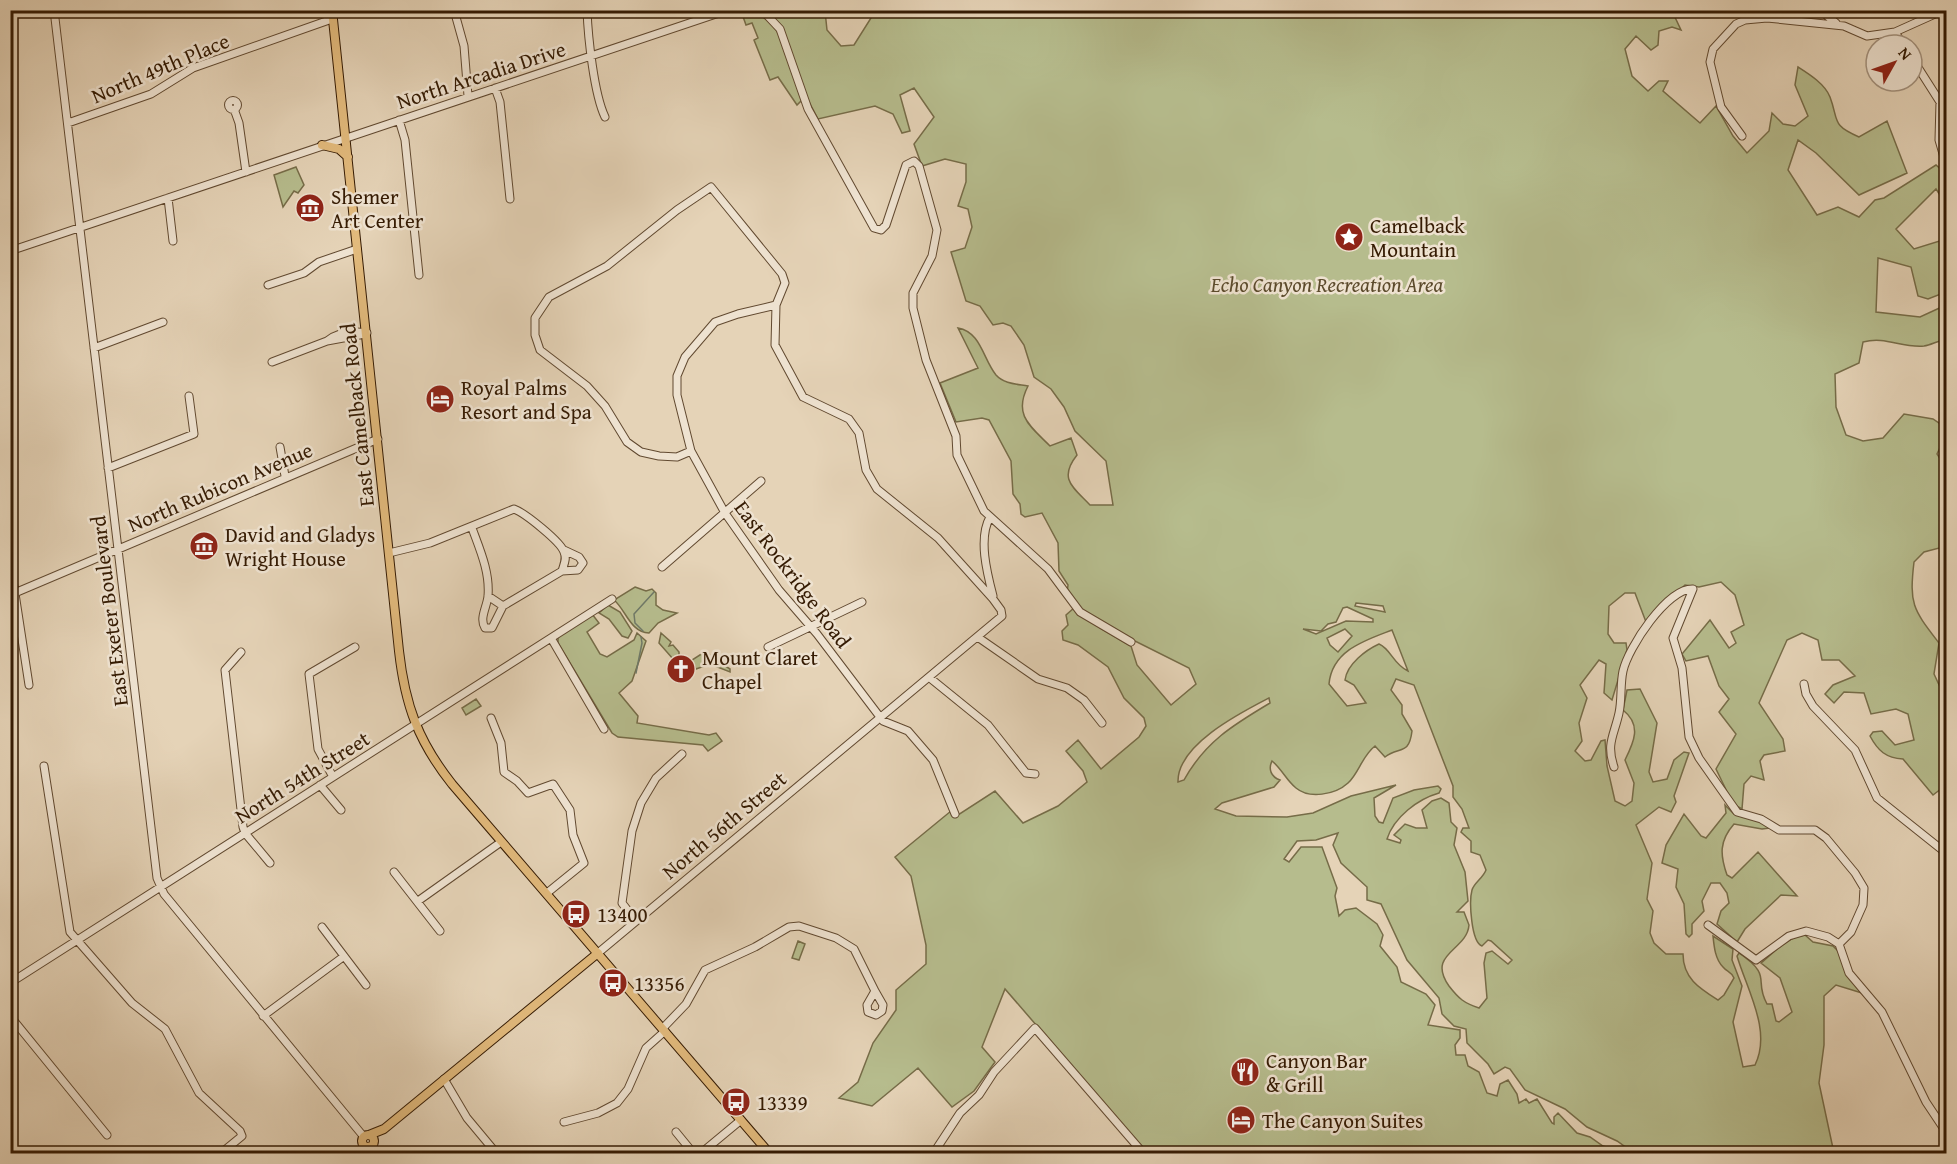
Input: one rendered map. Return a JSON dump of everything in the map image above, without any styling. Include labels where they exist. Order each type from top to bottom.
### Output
[{"type":"main road","name":"East Camelback Road","points":[[332,15],[402,681],[415,725],[440,768],[501,842],[770,1154]]},
{"type":"main road","points":[[322,145],[339,150],[348,157]]},
{"type":"main road","name":"North 56th Street","points":[[354,1154],[598,953]]},
{"type":"street","name":"East Exeter Boulevard","points":[[54,10],[160,887]]},
{"type":"street","points":[[454,10],[464,46],[468,96]]},
{"type":"street","points":[[587,10],[591,55],[600,107],[605,117]]},
{"type":"street","name":"North Arcadia Drive","points":[[10,251],[728,10]]},
{"type":"street","points":[[762,10],[780,29],[808,109],[874,228],[881,230],[886,225],[906,165],[914,161],[919,166],[937,230],[932,256],[913,293],[915,316],[929,369],[956,436],[957,455],[981,506],[990,517],[1048,569],[1080,612],[1131,642]]},
{"type":"street","points":[[1820,10],[1838,24],[1867,36],[1895,32],[1944,10]]},
{"type":"street","name":"North 49th Place","points":[[69,123],[151,94],[193,68],[332,15]]},
{"type":"street","points":[[1742,136],[1721,107],[1712,73],[1710,57],[1719,41],[1736,24],[1756,18],[1838,24]]},
{"type":"street","points":[[1924,75],[1943,101],[1939,140],[1947,164]]},
{"type":"street","points":[[495,88],[500,102],[510,199]]},
{"type":"street","points":[[234,109],[239,123],[246,172]]},
{"type":"street","points":[[399,120],[405,140],[419,275]]},
{"type":"street","points":[[691,451],[677,456],[659,456],[641,452],[627,442],[605,406],[587,386],[540,350],[535,335],[535,318],[549,297],[607,266],[677,210],[711,187],[782,274],[783,292],[776,305],[775,345],[803,397],[849,419],[858,433],[866,470],[877,489],[938,538],[993,599]]},
{"type":"street","points":[[168,198],[173,241]]},
{"type":"street","points":[[268,285],[304,273],[319,262],[357,249]]},
{"type":"street","name":"East Rockridge Road","points":[[776,305],[714,322],[685,357],[676,386],[679,408],[691,451],[725,513],[779,590],[881,717],[888,723],[908,731],[933,760],[955,814]]},
{"type":"street","points":[[94,348],[163,322]]},
{"type":"street","points":[[272,362],[327,341],[367,333]]},
{"type":"street","points":[[108,468],[194,434],[189,396]]},
{"type":"street","name":"North Rubicon Avenue","points":[[12,594],[285,476],[378,439]]},
{"type":"street","points":[[280,447],[285,476]]},
{"type":"street","points":[[662,567],[761,481]]},
{"type":"street","points":[[389,553],[430,543],[472,528],[514,509],[523,512],[564,550],[579,557],[583,563],[578,570],[562,571],[503,606],[492,628],[489,629],[482,625],[488,596],[487,572],[472,528]]},
{"type":"street","points":[[990,517],[985,525],[985,545],[993,599]]},
{"type":"street","points":[[562,571],[566,561],[564,550]]},
{"type":"street","points":[[10,561],[12,594],[29,685]]},
{"type":"street","points":[[1614,767],[1609,744],[1620,710],[1623,670],[1629,655],[1658,612],[1677,594],[1685,589],[1693,589],[1673,638],[1682,668],[1689,737],[1699,758],[1737,812],[1761,819],[1779,830],[1815,830],[1826,838],[1855,873],[1864,888],[1863,905],[1851,932],[1839,944]]},
{"type":"street","points":[[488,596],[503,606]]},
{"type":"street","name":"North 54th Street","points":[[10,982],[612,599]]},
{"type":"street","name":"North 56th Street","points":[[598,953],[979,638],[1002,616],[1001,610],[993,599]]},
{"type":"street","points":[[768,647],[862,602]]},
{"type":"street","points":[[551,638],[604,729]]},
{"type":"street","points":[[979,638],[1038,679],[1067,688],[1084,700],[1102,723]]},
{"type":"street","points":[[333,777],[318,749],[309,673],[355,647]]},
{"type":"street","points":[[241,652],[225,670],[245,833],[270,863]]},
{"type":"street","points":[[930,678],[988,725],[1026,773],[1035,774]]},
{"type":"street","points":[[1804,684],[1806,694],[1813,706],[1850,743],[1858,755],[1877,798],[1947,853]]},
{"type":"street","points":[[491,718],[501,742],[504,772],[518,781],[528,793],[553,784],[572,815],[573,835],[585,863],[547,893]]},
{"type":"street","points":[[636,921],[622,903],[635,817],[648,787],[682,754]]},
{"type":"street","points":[[44,766],[70,932],[132,1003],[165,1029],[199,1093],[242,1136],[220,1154]]},
{"type":"street","points":[[320,785],[341,810]]},
{"type":"street","points":[[418,901],[501,842]]},
{"type":"street","points":[[394,872],[440,931]]},
{"type":"street","points":[[160,887],[263,1016],[370,1143]]},
{"type":"street","points":[[1708,925],[1756,960],[1789,936],[1806,931],[1828,937],[1839,944],[1849,973],[1882,1012],[1926,1102],[1947,1132]]},
{"type":"street","points":[[564,1122],[598,1113],[617,1103],[628,1089],[646,1048],[686,1004],[705,970],[755,947],[789,927],[800,926],[836,938],[854,949],[862,959],[875,991]]},
{"type":"street","points":[[322,927],[366,984]]},
{"type":"street","points":[[263,1016],[343,957]]},
{"type":"street","points":[[10,1016],[107,1135]]},
{"type":"street","points":[[934,1153],[960,1113],[979,1095],[994,1072],[1035,1028],[1144,1154]]},
{"type":"street","points":[[444,1079],[467,1118],[497,1154]]},
{"type":"street","points":[[700,1154],[741,1120]]},
{"type":"street","points":[[676,1132],[694,1154]]},
{"type":"street","points":[[1936,1154],[1947,1146]]},
{"type":"green space","name":"Echo Canyon Recreation Area","points":[[876,10],[1672,11],[1681,30],[1672,27],[1659,31],[1658,45],[1651,50],[1636,36],[1625,49],[1632,76],[1648,91],[1659,81],[1668,81],[1663,91],[1700,123],[1716,106],[1733,136],[1747,153],[1769,131],[1772,113],[1783,124],[1795,126],[1808,116],[1795,85],[1798,67],[1824,88],[1830,97],[1837,122],[1850,133],[1859,137],[1887,121],[1907,173],[1859,195],[1816,153],[1798,140],[1788,170],[1817,215],[1838,207],[1859,217],[1875,200],[1884,198],[1936,165],[1946,174],[1946,204],[1936,189],[1896,229],[1914,249],[1946,239],[1946,292],[1928,299],[1918,296],[1911,267],[1878,258],[1876,312],[1920,317],[1946,305],[1946,340],[1924,346],[1879,340],[1863,342],[1859,363],[1835,374],[1836,407],[1846,435],[1863,441],[1883,438],[1904,414],[1933,419],[1946,428],[1946,435],[1937,454],[1946,468],[1946,557],[1939,548],[1924,552],[1914,562],[1912,588],[1918,614],[1939,643],[1934,674],[1946,700],[1946,785],[1933,795],[1903,759],[1883,753],[1870,736],[1873,732],[1882,731],[1895,745],[1914,740],[1908,714],[1896,709],[1871,714],[1864,693],[1844,692],[1834,703],[1825,694],[1833,685],[1855,676],[1839,660],[1822,660],[1818,640],[1802,633],[1787,640],[1759,703],[1783,739],[1785,751],[1764,755],[1760,761],[1764,780],[1751,776],[1744,784],[1742,809],[1733,804],[1716,769],[1736,734],[1719,712],[1729,699],[1719,686],[1708,656],[1686,661],[1682,654],[1710,620],[1729,648],[1736,643],[1731,632],[1744,625],[1735,595],[1721,582],[1699,587],[1685,585],[1646,622],[1635,593],[1625,593],[1609,606],[1608,634],[1614,643],[1626,643],[1627,650],[1612,700],[1604,693],[1606,664],[1599,660],[1580,685],[1587,698],[1579,723],[1582,741],[1575,751],[1585,761],[1591,760],[1601,741],[1605,740],[1607,766],[1615,801],[1625,806],[1632,801],[1634,783],[1625,760],[1634,734],[1633,722],[1623,710],[1627,690],[1640,689],[1657,723],[1649,772],[1653,782],[1667,779],[1674,760],[1684,752],[1689,753],[1674,796],[1676,802],[1671,812],[1659,807],[1636,825],[1652,863],[1647,899],[1653,911],[1650,933],[1654,943],[1666,954],[1683,954],[1686,970],[1693,982],[1718,1000],[1724,995],[1734,978],[1718,960],[1713,936],[1733,949],[1732,960],[1742,986],[1733,1022],[1743,1067],[1755,1065],[1760,1052],[1761,1038],[1756,1010],[1737,956],[1739,953],[1760,973],[1763,996],[1767,1004],[1772,1004],[1776,1021],[1779,1022],[1792,1012],[1780,978],[1761,963],[1781,946],[1798,936],[1805,935],[1813,942],[1833,946],[1839,952],[1848,976],[1862,993],[1836,985],[1824,996],[1824,1045],[1819,1083],[1834,1153],[1634,1153],[1617,1141],[1587,1127],[1565,1109],[1525,1090],[1510,1069],[1505,1067],[1494,1074],[1488,1064],[1467,1043],[1466,1029],[1454,1026],[1442,1014],[1439,998],[1407,960],[1381,904],[1367,900],[1367,887],[1341,863],[1333,845],[1338,833],[1316,840],[1297,841],[1284,859],[1289,862],[1301,847],[1322,847],[1337,888],[1335,896],[1339,916],[1345,910],[1356,908],[1377,924],[1383,935],[1380,946],[1397,967],[1401,982],[1426,994],[1435,1005],[1428,1025],[1460,1030],[1460,1038],[1455,1045],[1456,1055],[1465,1055],[1468,1066],[1479,1072],[1487,1093],[1497,1096],[1500,1084],[1508,1080],[1517,1094],[1519,1103],[1526,1099],[1529,1103],[1537,1099],[1552,1123],[1554,1124],[1554,1117],[1558,1113],[1577,1133],[1590,1137],[1603,1146],[1628,1153],[1147,1153],[1005,989],[982,1047],[995,1062],[974,1091],[952,1107],[918,1068],[872,1106],[839,1098],[858,1082],[873,1043],[896,1010],[896,990],[926,964],[926,945],[911,876],[895,857],[951,811],[955,817],[995,791],[1023,823],[1058,806],[1087,782],[1083,771],[1066,751],[1078,740],[1101,769],[1139,737],[1146,726],[1144,718],[1124,698],[1108,667],[1078,645],[1063,640],[1062,631],[1068,625],[1066,615],[1074,608],[1100,628],[1131,646],[1137,665],[1171,705],[1196,684],[1189,668],[1115,631],[1085,613],[1067,593],[1068,585],[1059,571],[1058,543],[1042,513],[1025,517],[1021,514],[1020,504],[1013,494],[1011,461],[989,420],[982,418],[956,422],[940,383],[978,368],[958,328],[977,340],[999,378],[1028,386],[1022,405],[1023,412],[1030,426],[1050,446],[1071,438],[1077,455],[1071,463],[1068,477],[1073,488],[1090,505],[1113,505],[1106,461],[1075,431],[1064,407],[1051,389],[1034,377],[1024,345],[1011,326],[1003,323],[993,325],[980,306],[966,301],[951,252],[965,248],[972,227],[968,209],[958,206],[966,182],[966,164],[945,159],[922,166],[914,144],[934,117],[914,88],[900,95],[910,131],[902,133],[893,114],[875,106],[818,119],[807,98],[784,33],[766,11],[825,11],[827,30],[841,46],[854,45]],"holes":[[[1356,603],[1383,606],[1385,612],[1355,606]],[[1347,607],[1373,619],[1373,622],[1346,621],[1316,634],[1303,629],[1321,631],[1328,624],[1336,622],[1343,608]],[[1345,629],[1352,636],[1338,652],[1330,645],[1327,638]],[[1392,630],[1408,671],[1379,644],[1363,654],[1349,668],[1345,680],[1354,685],[1366,703],[1347,706],[1329,684],[1336,663],[1343,655],[1361,643]],[[1396,679],[1414,685],[1453,786],[1453,797],[1462,809],[1469,828],[1463,828],[1461,832],[1471,841],[1471,852],[1480,855],[1486,870],[1473,887],[1471,895],[1475,937],[1482,946],[1488,940],[1491,941],[1512,960],[1508,964],[1492,951],[1486,953],[1484,963],[1487,998],[1479,1008],[1459,997],[1443,975],[1442,966],[1445,959],[1467,934],[1469,925],[1464,912],[1457,912],[1468,901],[1465,872],[1454,845],[1457,828],[1451,822],[1449,803],[1441,798],[1432,801],[1422,810],[1427,828],[1416,828],[1405,824],[1394,835],[1401,840],[1400,843],[1387,839],[1401,816],[1415,804],[1439,793],[1441,789],[1438,786],[1414,790],[1393,798],[1383,823],[1379,822],[1375,816],[1374,798],[1396,785],[1351,796],[1313,813],[1287,817],[1236,816],[1215,809],[1222,803],[1274,787],[1280,780],[1271,772],[1272,761],[1293,785],[1308,794],[1329,793],[1343,787],[1352,779],[1375,746],[1385,757],[1406,747],[1411,739],[1412,731],[1402,714],[1402,705],[1391,690]],[[1269,698],[1270,703],[1232,727],[1211,745],[1201,755],[1184,780],[1178,782],[1180,768],[1188,755],[1212,732],[1242,712]]]},
{"type":"green space","points":[[741,11],[756,13],[767,20],[784,43],[802,100],[797,105],[778,77],[770,80],[754,40],[758,38],[752,23],[746,25]]},
{"type":"green space","points":[[296,167],[304,185],[298,193],[294,191],[283,207],[274,175]]},
{"type":"green space","points":[[635,587],[646,591],[652,589],[656,593],[656,605],[663,610],[677,613],[658,623],[649,633],[637,629],[614,600]]},
{"type":"green space","points":[[608,605],[620,612],[632,631],[628,638],[622,636],[609,619],[599,613]]},
{"type":"green space","points":[[592,614],[599,623],[587,632],[600,654],[607,657],[634,640],[637,633],[646,641],[632,681],[619,693],[638,716],[637,723],[709,735],[716,733],[722,741],[708,751],[703,745],[618,737],[612,733],[558,643],[558,637]]},
{"type":"green space","points":[[661,633],[671,642],[669,646],[673,645],[679,652],[679,657],[673,659],[659,643]]},
{"type":"green space","points":[[706,651],[712,658],[716,655],[719,662],[730,669],[730,672],[710,664],[696,669],[692,660]]},
{"type":"green space","points":[[476,699],[481,706],[466,715],[462,708]]},
{"type":"green space","points":[[1725,805],[1734,814],[1759,820],[1770,828],[1762,829],[1734,824],[1722,848],[1727,875],[1732,878],[1758,852],[1797,896],[1781,895],[1745,929],[1737,942],[1717,924],[1721,911],[1729,903],[1727,893],[1720,883],[1711,883],[1702,901],[1704,911],[1692,924],[1692,934],[1689,937],[1686,934],[1684,904],[1676,887],[1678,869],[1662,863],[1666,845],[1684,814],[1701,836],[1706,838],[1726,813]]},
{"type":"green space","points":[[798,941],[805,944],[799,960],[792,958]]},
{"type":"waterway","points":[[643,631],[635,623],[634,614],[654,592]]},
{"type":"waterway","points":[[636,673],[642,643],[641,637]]},
{"type":"place","name":"Shemer Art Center","points":[[310,208]]},
{"type":"place","name":"Camelback Mountain","points":[[1349,237]]},
{"type":"place","name":"Royal Palms Resort and Spa","points":[[440,399]]},
{"type":"place","name":"David and Gladys Wright House","points":[[204,546]]},
{"type":"place","name":"Mount Claret Chapel","points":[[681,669]]},
{"type":"place","name":"13400","points":[[576,914]]},
{"type":"place","name":"13356","points":[[613,983]]},
{"type":"place","name":"Canyon Bar & Grill","points":[[1245,1072]]},
{"type":"place","name":"13339","points":[[736,1102]]},
{"type":"place","name":"The Canyon Suites","points":[[1241,1120]]}]
